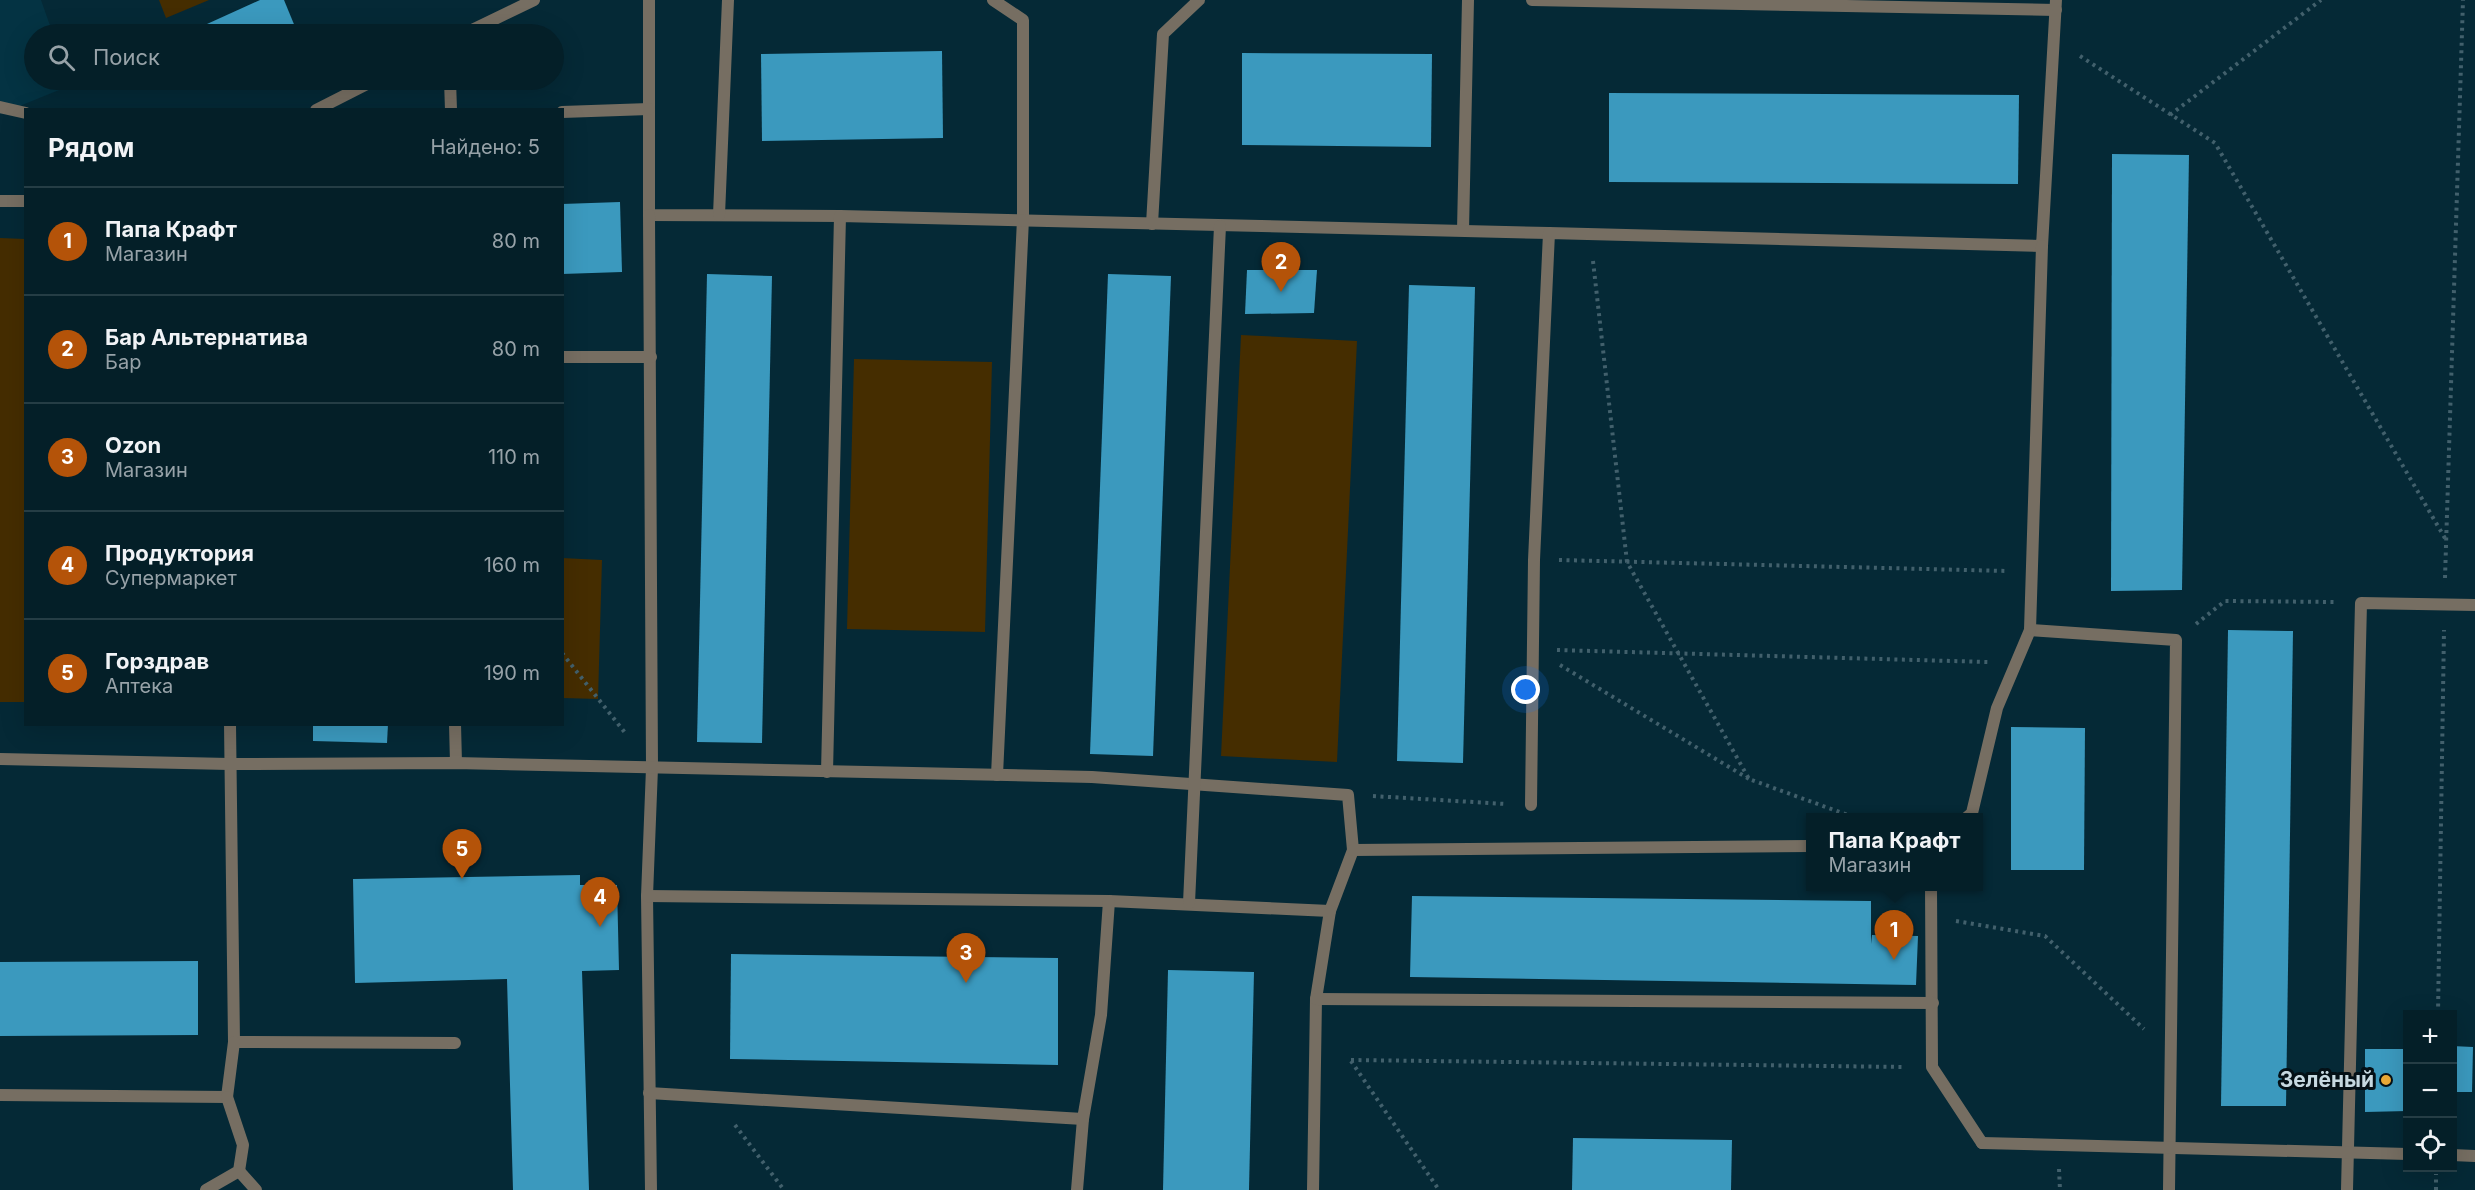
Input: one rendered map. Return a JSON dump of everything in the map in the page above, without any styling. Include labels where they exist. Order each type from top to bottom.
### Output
[{"type":"street","points":[[485,24],[534,0]]},
{"type":"street","points":[[649,0],[652,768],[647,896],[651,1190]]},
{"type":"street","points":[[719,215],[728,0]]},
{"type":"street","points":[[993,0],[1023,20],[1023,219],[997,775]]},
{"type":"street","points":[[1152,224],[1163,34],[1199,0]]},
{"type":"street","points":[[1463,230],[1468,0]]},
{"type":"street","points":[[1532,0],[2056,5],[2042,246],[2030,630],[1997,708],[1972,813]]},
{"type":"street","points":[[320,108],[355,90]]},
{"type":"street","points":[[450,90],[451,108]]},
{"type":"street","points":[[0,107],[24,113]]},
{"type":"street","points":[[564,112],[649,109]]},
{"type":"street","points":[[0,201],[24,201]]},
{"type":"street","points":[[649,215],[1023,219],[2042,246]]},
{"type":"street","points":[[827,772],[840,216]]},
{"type":"street","points":[[1189,903],[1220,226]]},
{"type":"street","points":[[1530,805],[1534,560],[1548,233]]},
{"type":"street","points":[[564,357],[651,357]]},
{"type":"street","points":[[2347,1190],[2361,603],[2475,605]]},
{"type":"street","points":[[2030,630],[2176,640],[2169,1190]]},
{"type":"street","points":[[230,726],[234,1042],[227,1097],[243,1145],[239,1171]]},
{"type":"street","points":[[456,726],[456,763]]},
{"type":"street","points":[[0,759],[229,764],[456,763],[1092,777],[1348,795],[1353,850],[1330,911],[1316,999],[1313,1190]]},
{"type":"street","points":[[1353,850],[1806,846]]},
{"type":"street","points":[[1931,891],[1932,1067],[1982,1143],[2403,1154]]},
{"type":"street","points":[[647,896],[1109,901],[1330,911]]},
{"type":"street","points":[[1077,1190],[1083,1119],[1101,1015],[1109,901]]},
{"type":"street","points":[[1316,999],[1933,1003]]},
{"type":"street","points":[[234,1042],[455,1043]]},
{"type":"street","points":[[649,1093],[713,1095],[1083,1119]]},
{"type":"street","points":[[0,1095],[227,1097]]},
{"type":"street","points":[[2457,1155],[2475,1156]]},
{"type":"street","points":[[206,1190],[239,1171]]},
{"type":"street","points":[[239,1171],[256,1190]]},
{"type":"path","points":[[2170,115],[2321,0]]},
{"type":"path","points":[[2438,1010],[2446,541],[2463,0]]},
{"type":"path","points":[[2054,40],[2215,143],[2446,541]]},
{"type":"path","points":[[1590,234],[1627,562],[1749,779]]},
{"type":"path","points":[[1534,560],[2032,572]]},
{"type":"path","points":[[2176,640],[2225,601],[2361,603]]},
{"type":"path","points":[[1533,649],[2017,663]]},
{"type":"path","points":[[1533,649],[1749,779],[1842,813]]},
{"type":"path","points":[[564,656],[652,768]]},
{"type":"path","points":[[1348,795],[1530,805]]},
{"type":"path","points":[[1931,917],[2044,936],[2170,1054]]},
{"type":"path","points":[[1439,1190],[1351,1060],[1932,1067]]},
{"type":"path","points":[[713,1095],[784,1190]]},
{"type":"path","points":[[2436,1172],[2436,1190]]},
{"type":"shaded area","points":[[0,0],[41,0],[49,24],[24,24],[24,90],[59,90],[0,114]]},
{"type":"shaded area","points":[[159,0],[209,0],[166,18]]},
{"type":"shaded area","points":[[0,238],[24,239],[24,702],[0,702]]},
{"type":"shaded area","points":[[1241,335],[1357,341],[1337,762],[1221,756]]},
{"type":"shaded area","points":[[854,359],[992,362],[985,632],[847,629]]},
{"type":"shaded area","points":[[564,558],[602,560],[598,699],[564,698]]},
{"type":"building","points":[[260,0],[284,0],[294,24],[207,24]]},
{"type":"building","points":[[942,51],[943,138],[762,141],[761,54]]},
{"type":"building","points":[[1242,53],[1432,54],[1431,147],[1242,145]]},
{"type":"building","points":[[1609,93],[2019,95],[2018,184],[1609,182]]},
{"type":"building","points":[[2112,154],[2189,155],[2182,590],[2111,591]]},
{"type":"building","points":[[620,202],[622,272],[564,274],[564,204]]},
{"type":"building","points":[[1247,270],[1317,270],[1314,313],[1245,314]]},
{"type":"building","points":[[707,274],[772,276],[762,743],[697,742]]},
{"type":"building","points":[[1108,274],[1171,276],[1153,756],[1090,754]]},
{"type":"building","points":[[1409,285],[1475,287],[1463,763],[1397,761]]},
{"type":"building","points":[[2228,630],[2293,631],[2286,1106],[2221,1106]]},
{"type":"building","points":[[313,726],[388,726],[387,743],[313,741]]},
{"type":"building","points":[[2011,727],[2085,728],[2084,870],[2011,870]]},
{"type":"building","points":[[580,875],[580,885],[617,885],[619,970],[582,971],[589,1190],[513,1190],[507,979],[355,983],[353,879]]},
{"type":"building","points":[[1412,896],[1871,901],[1871,944],[1872,935],[1918,936],[1916,985],[1410,977]]},
{"type":"building","points":[[731,954],[1058,958],[1058,1065],[730,1059]]},
{"type":"building","points":[[198,961],[198,1035],[0,1036],[0,962]]},
{"type":"building","points":[[1168,970],[1254,972],[1249,1190],[1163,1190]]},
{"type":"building","points":[[2457,1046],[2473,1047],[2472,1092],[2457,1092]]},
{"type":"building","name":"Зелёный","points":[[2365,1049],[2403,1049],[2403,1111],[2365,1112]]},
{"type":"building","points":[[1573,1138],[1732,1140],[1731,1190],[1572,1190]]},
{"type":"place","name":"Бар Альтернатива","points":[[1281,292]]},
{"type":"place","name":"Горздрав","points":[[462,879]]},
{"type":"place","name":"Продуктория","points":[[600,927]]},
{"type":"place","name":"Папа Крафт","points":[[1894,960]]},
{"type":"place","name":"Ozon","points":[[966,983]]},
{"type":"place","name":"Зелёный","points":[[2386,1080]]}]
